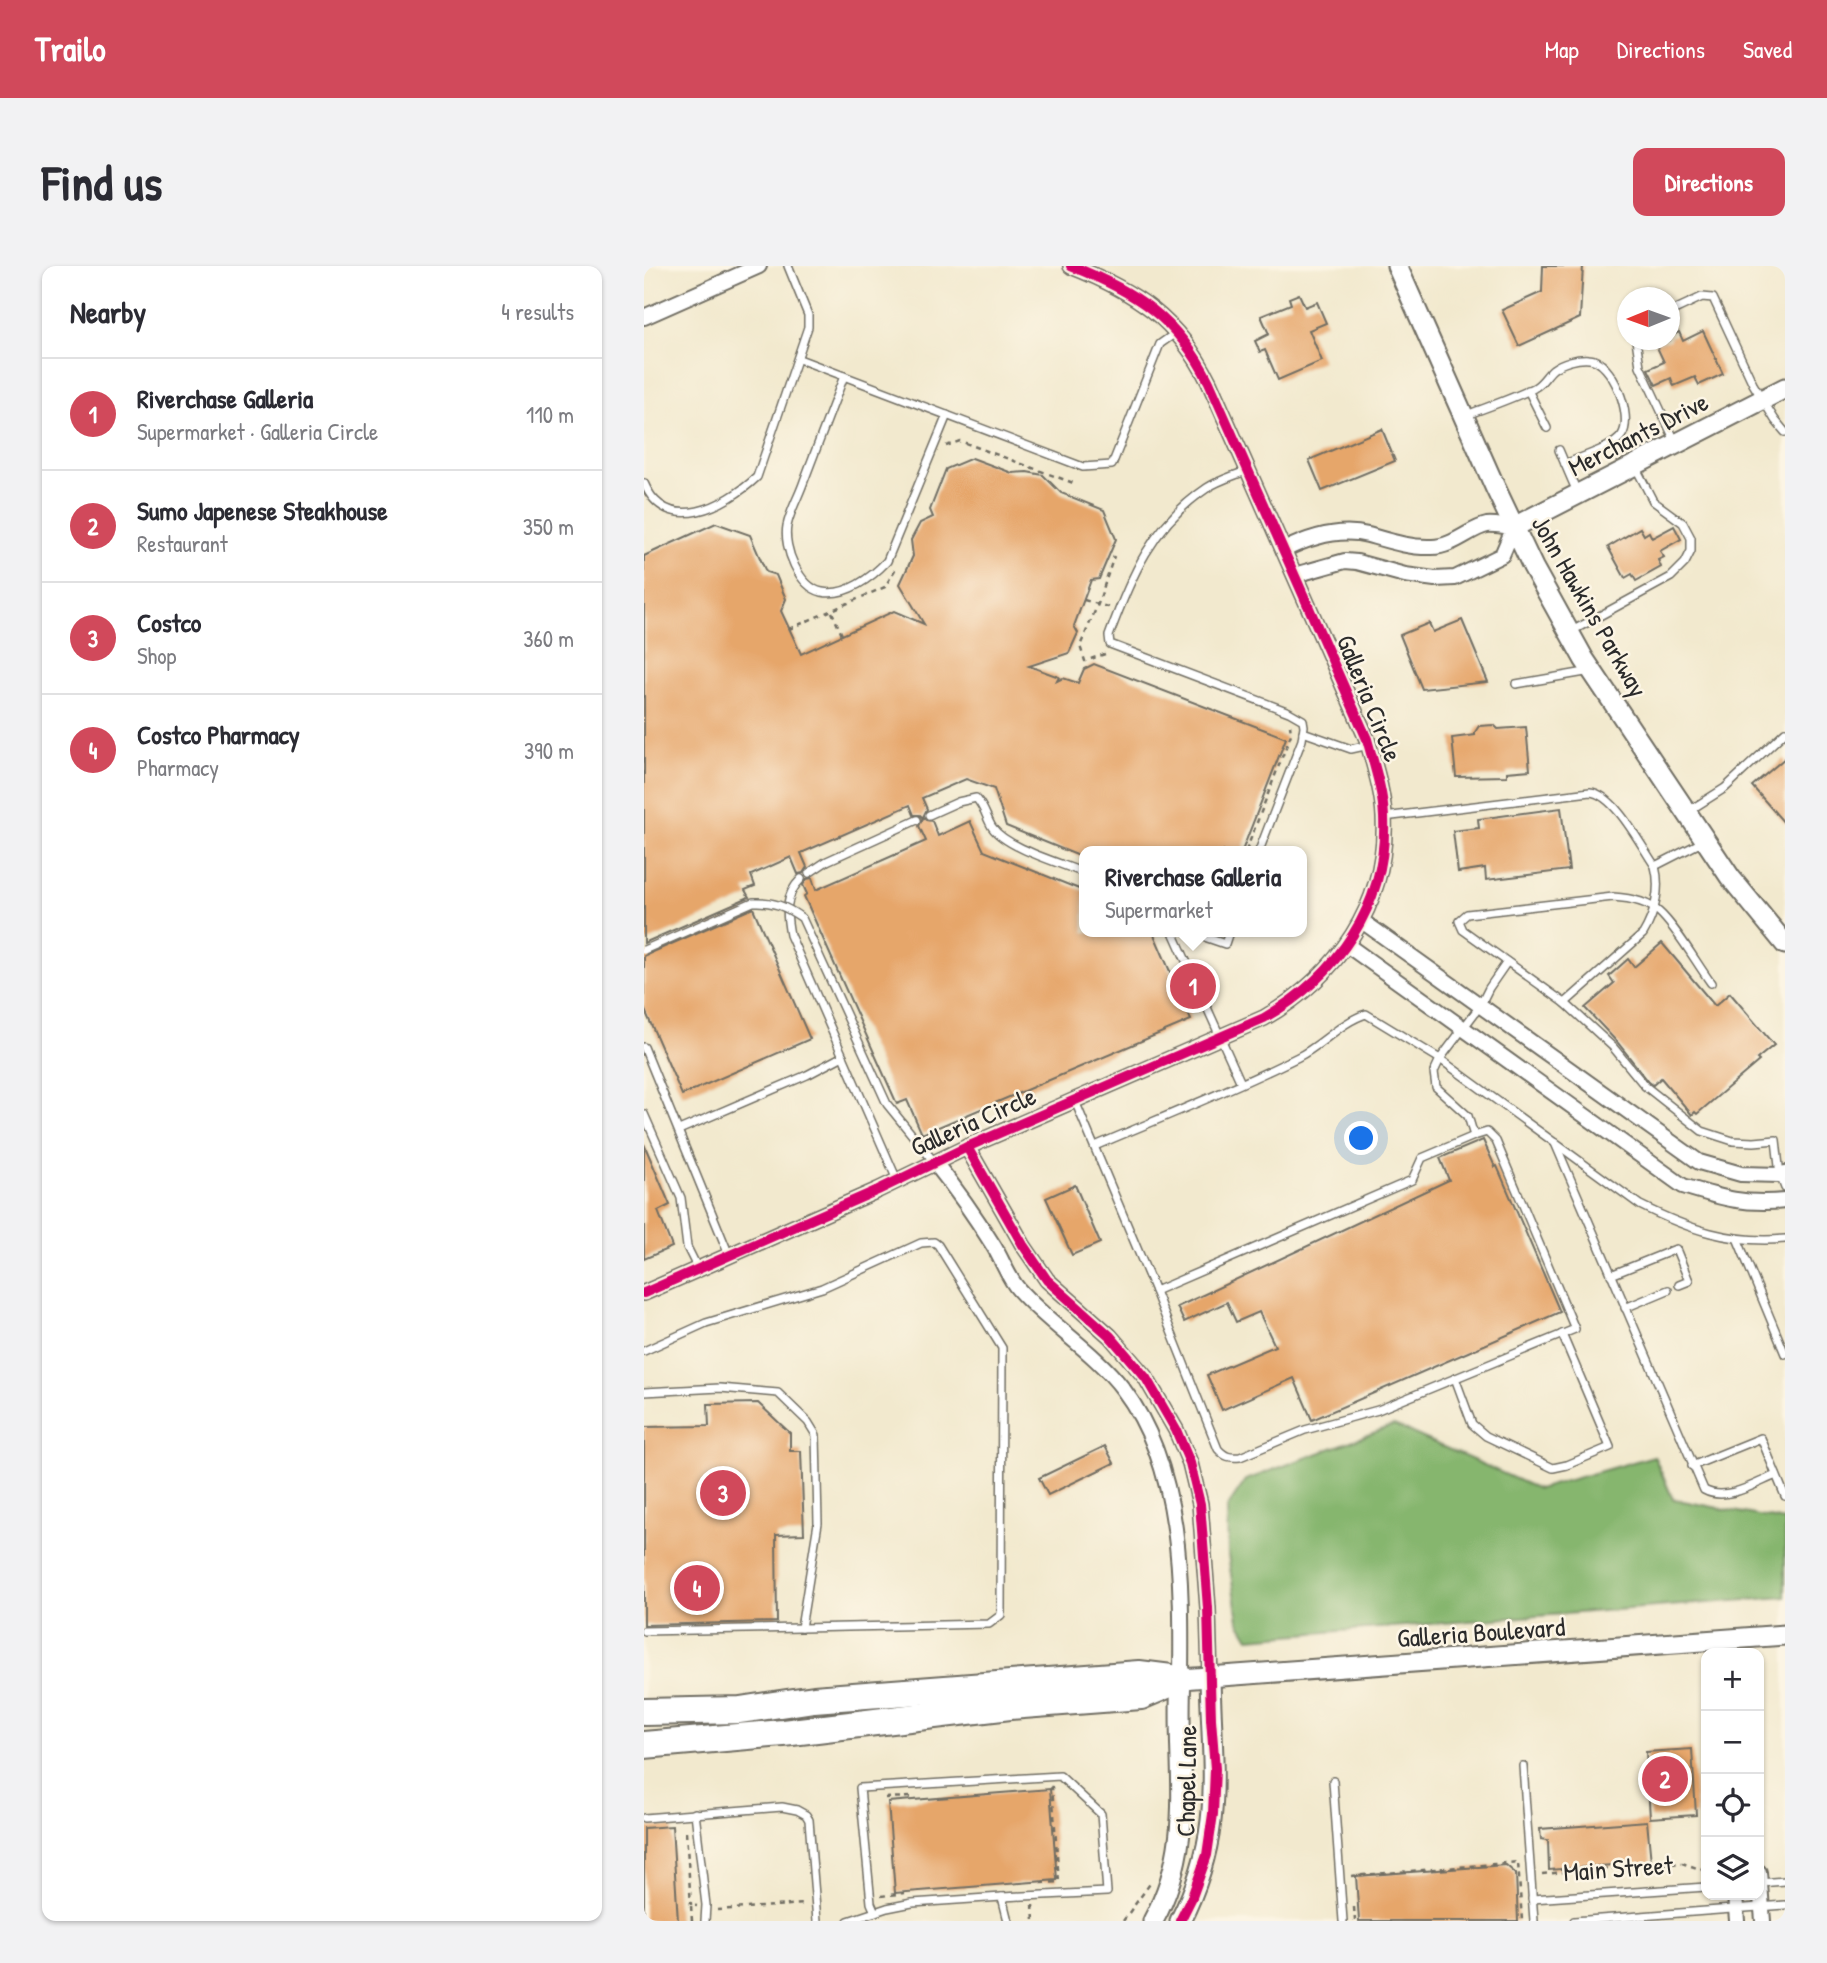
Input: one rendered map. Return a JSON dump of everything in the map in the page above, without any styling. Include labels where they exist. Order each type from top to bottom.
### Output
[{"type":"highway","points":[[644,1712],[740,1710],[814,1699],[1139,1674],[1181,1679]]},
{"type":"highway","points":[[644,1745],[783,1733],[1010,1706],[1142,1696],[1181,1679]]},
{"type":"main road","name":"John Hawkins Parkway","points":[[1397,266],[1533,567],[1592,671],[1730,877],[1785,944]]},
{"type":"main road","name":"Merchants Drive","points":[[1514,527],[1785,388]]},
{"type":"main road","name":"Galleria Boulevard","points":[[1181,1679],[1741,1646],[1785,1635]]},
{"type":"main road","name":"Chapel Lane","points":[[1180,1921],[1207,1855],[1213,1814],[1215,1769],[1210,1678]]},
{"type":"main road","name":"Chapel Lane","points":[[1153,1921],[1172,1879],[1179,1849],[1182,1808],[1181,1679]]},
{"type":"street","points":[[644,317],[759,266]]},
{"type":"street","name":"Galleria Circle","points":[[644,1293],[967,1147],[1264,1018],[1301,995],[1317,981],[1347,945],[1362,920],[1380,863],[1384,817],[1379,782],[1369,745],[1284,550],[1199,362],[1177,332],[1143,301],[1072,266]]},
{"type":"street","points":[[1284,550],[1319,536],[1342,533],[1434,548],[1462,539],[1487,525],[1514,527],[1502,555],[1455,578],[1435,579],[1405,575],[1345,561],[1295,575]]},
{"type":"street","points":[[1362,920],[1699,1162],[1741,1174],[1783,1179]]},
{"type":"street","points":[[1347,945],[1683,1186],[1726,1200],[1757,1204],[1785,1201]]},
{"type":"street","points":[[967,1147],[1023,1245],[1047,1280],[1110,1336],[1146,1378],[1176,1430],[1190,1463],[1200,1504],[1210,1678]]},
{"type":"street","points":[[935,1163],[958,1191],[1018,1289],[1122,1387],[1144,1421],[1164,1470],[1174,1521],[1182,1620],[1181,1679]]},
{"type":"lane","points":[[644,483],[646,493],[660,506],[676,512],[702,510],[726,501],[757,477],[806,340],[808,315],[788,266]]},
{"type":"lane","points":[[1680,307],[1702,297],[1713,298],[1762,400],[1785,432]]},
{"type":"lane","points":[[799,359],[1083,467],[1112,465],[1160,344],[1177,332]]},
{"type":"lane","points":[[1638,350],[1640,366],[1676,444]]},
{"type":"lane","points":[[1463,416],[1537,387],[1552,370],[1576,360],[1590,359],[1599,362],[1611,376],[1624,404],[1625,429],[1621,438],[1613,444],[1565,464]]},
{"type":"lane","points":[[844,376],[787,527],[791,557],[799,574],[808,586],[818,592],[831,594],[850,588],[875,574],[887,561],[947,415]]},
{"type":"lane","points":[[1528,390],[1547,428]]},
{"type":"lane","points":[[1559,450],[1578,495]]},
{"type":"lane","points":[[1570,632],[1671,577],[1685,563],[1691,551],[1691,538],[1682,523],[1653,501],[1635,466]]},
{"type":"lane","points":[[1248,470],[1209,487],[1170,517],[1130,582],[1109,636],[1110,644],[1303,720],[1303,732],[1261,846]]},
{"type":"lane","points":[[1516,684],[1592,671]]},
{"type":"lane","points":[[1303,732],[1351,749],[1369,745]]},
{"type":"lane","points":[[1687,812],[1725,788],[1785,732]]},
{"type":"lane","points":[[1384,817],[1599,793],[1613,804],[1655,866],[1658,877],[1654,909],[1643,934],[1565,1003]]},
{"type":"lane","points":[[929,815],[958,802],[976,798],[985,809],[992,828],[1010,842],[1079,871]]},
{"type":"lane","points":[[809,873],[827,861],[917,820]]},
{"type":"lane","points":[[1655,866],[1705,840]]},
{"type":"lane","points":[[801,879],[794,886],[786,912],[790,935],[897,1180]]},
{"type":"lane","points":[[1711,983],[1664,919],[1654,909],[1628,898],[1613,897],[1467,914],[1459,920],[1463,930],[1565,1003],[1613,1047],[1645,1086],[1702,1130],[1733,1141],[1776,1140],[1783,1179]]},
{"type":"lane","points":[[644,950],[753,902],[769,901],[786,906],[802,918],[887,1104],[935,1163]]},
{"type":"lane","points":[[1175,937],[1241,1083]]},
{"type":"lane","points":[[1205,937],[1225,944],[1227,937]]},
{"type":"lane","points":[[1474,1136],[1468,1116],[1436,1087],[1434,1072],[1440,1059],[1480,1006],[1507,961]]},
{"type":"lane","points":[[1095,1146],[1308,1052],[1354,1018],[1366,1014],[1440,1059],[1640,1205],[1673,1222],[1702,1232],[1765,1241],[1785,1239]]},
{"type":"lane","points":[[644,1047],[729,1255]]},
{"type":"lane","points":[[678,1130],[807,1076],[843,1056]]},
{"type":"lane","points":[[1075,1100],[1218,1449],[1223,1455],[1230,1458],[1240,1457],[1305,1430],[1378,1410],[1575,1329],[1496,1141],[1487,1132],[1422,1158],[1412,1180],[1155,1291]]},
{"type":"lane","points":[[644,1114],[681,1198],[687,1248],[698,1269]]},
{"type":"lane","points":[[1555,1142],[1703,1490],[1712,1494],[1726,1494],[1776,1475]]},
{"type":"lane","points":[[1737,1238],[1785,1354]]},
{"type":"lane","points":[[644,1351],[706,1323],[822,1288],[934,1242],[943,1250],[999,1342],[1003,1357],[1002,1615],[989,1624],[644,1631]]},
{"type":"lane","points":[[1611,1275],[1676,1249],[1689,1281],[1679,1285]]},
{"type":"lane","points":[[1625,1308],[1668,1290]]},
{"type":"lane","points":[[1455,1378],[1472,1424],[1486,1436],[1553,1468],[1567,1465],[1610,1447],[1562,1334]]},
{"type":"lane","points":[[644,1392],[720,1388],[778,1393],[808,1422],[816,1435],[818,1523],[801,1628]]},
{"type":"lane","points":[[1692,1466],[1761,1438],[1785,1496]]},
{"type":"lane","points":[[1523,1766],[1534,1921]]},
{"type":"lane","points":[[848,1921],[912,1903],[1107,1892],[1101,1814],[1060,1776],[860,1788],[870,1898],[875,1912]]},
{"type":"lane","points":[[1333,1781],[1343,1921]]},
{"type":"lane","points":[[644,1818],[782,1807],[806,1815],[809,1820],[817,1921]]},
{"type":"lane","points":[[695,1813],[706,1907],[705,1921]]},
{"type":"lane","points":[[1764,1879],[1785,1881]]},
{"type":"lane","name":"Main Street","points":[[1532,1899],[1701,1887]]},
{"type":"lane","points":[[1002,1897],[1008,1921]]},
{"type":"lane","name":"Main Street","points":[[1574,1921],[1736,1908],[1762,1914],[1785,1905]]},
{"type":"path","points":[[943,448],[960,441],[1076,484]]},
{"type":"path","points":[[1115,556],[1080,646],[1085,661],[1103,653],[1115,658]]},
{"type":"path","points":[[789,629],[885,587],[898,564]]},
{"type":"path","points":[[1084,600],[1118,611]]},
{"type":"path","points":[[831,611],[842,635]]},
{"type":"path","points":[[1248,846],[1291,734],[1292,730],[1287,722]]},
{"type":"path","points":[[1033,1884],[1059,1882],[1052,1787],[1038,1788]]},
{"type":"path","points":[[886,1798],[913,1797]]},
{"type":"path","points":[[684,1814],[692,1921]]},
{"type":"path","points":[[1352,1886],[1351,1875],[1518,1862],[1522,1921]]},
{"type":"path","points":[[1542,1874],[1682,1863],[1701,1869]]},
{"type":"path","points":[[1123,1921],[1153,1880]]},
{"type":"path","points":[[870,1898],[905,1892]]},
{"type":"path","points":[[1353,1898],[1355,1921]]},
{"type":"path","points":[[691,1905],[713,1910],[804,1903],[805,1912]]},
{"type":"green space","points":[[1394,1425],[1538,1489],[1654,1456],[1673,1499],[1785,1521],[1785,1597],[1249,1638],[1238,1620],[1228,1555],[1227,1508],[1246,1480]]},
{"type":"building","points":[[1543,266],[1583,266],[1580,318],[1519,346],[1502,310],[1542,292]]},
{"type":"building","points":[[1299,294],[1305,307],[1317,302],[1326,323],[1309,330],[1322,361],[1278,380],[1265,350],[1260,352],[1255,341],[1269,334],[1261,316],[1291,304],[1289,298]]},
{"type":"building","points":[[1703,331],[1723,374],[1699,385],[1695,377],[1674,386],[1671,378],[1656,385],[1648,369],[1664,362],[1658,350],[1680,350],[1680,334],[1683,341]]},
{"type":"building","points":[[1382,429],[1395,461],[1322,491],[1309,460]]},
{"type":"building","points":[[972,458],[1012,473],[1043,475],[1061,493],[1104,510],[1116,539],[1099,579],[1091,580],[1074,626],[1078,633],[1069,653],[1029,666],[1059,677],[1057,681],[1063,678],[1078,683],[1084,669],[1094,664],[1286,738],[1244,846],[1079,846],[1079,856],[1006,826],[994,789],[966,779],[922,798],[927,809],[923,817],[932,821],[938,836],[970,821],[984,851],[1079,889],[1079,937],[1155,937],[1191,1020],[922,1134],[907,1100],[897,1104],[804,896],[807,894],[803,885],[807,879],[812,878],[816,890],[926,841],[919,826],[923,818],[914,815],[910,805],[801,853],[807,867],[803,873],[798,874],[791,857],[751,875],[755,886],[745,890],[749,897],[644,943],[644,556],[716,523],[750,535],[766,572],[776,575],[786,599],[781,611],[801,654],[894,611],[924,624],[900,584],[913,556],[911,540],[920,523],[933,517],[930,510],[946,469]]},
{"type":"building","points":[[1674,526],[1681,539],[1660,551],[1664,557],[1658,560],[1661,567],[1636,581],[1632,574],[1625,578],[1608,547],[1640,528],[1644,535],[1649,532],[1652,538]]},
{"type":"building","points":[[1462,620],[1488,682],[1422,689],[1400,635],[1429,623],[1433,632]]},
{"type":"building","points":[[1494,725],[1498,729],[1526,727],[1530,770],[1507,772],[1507,776],[1456,777],[1452,738],[1475,735],[1479,726]]},
{"type":"building","points":[[1785,758],[1785,824],[1752,786]]},
{"type":"building","points":[[1561,808],[1569,870],[1486,880],[1485,868],[1458,872],[1453,831],[1479,828],[1478,819]]},
{"type":"building","points":[[753,908],[810,1039],[682,1095],[644,1008],[644,956]]},
{"type":"building","points":[[1662,943],[1715,1006],[1730,993],[1774,1045],[1697,1114],[1695,1112],[1692,1115],[1661,1078],[1653,1085],[1649,1082],[1585,1008],[1614,983],[1609,976],[1628,959],[1634,967]]},
{"type":"building","points":[[1483,1140],[1495,1167],[1497,1166],[1560,1312],[1312,1420],[1294,1378],[1222,1410],[1207,1375],[1275,1346],[1259,1312],[1236,1322],[1227,1302],[1184,1322],[1177,1307],[1449,1180],[1440,1158]]},
{"type":"building","points":[[644,1144],[670,1205],[658,1211],[672,1247],[644,1259]]},
{"type":"building","points":[[1075,1185],[1100,1243],[1072,1255],[1046,1198]]},
{"type":"building","points":[[758,1403],[790,1433],[790,1451],[801,1451],[804,1534],[776,1535],[777,1622],[644,1625],[644,1427],[709,1426],[708,1404]]},
{"type":"building","points":[[1105,1446],[1114,1463],[1048,1495],[1039,1478]]},
{"type":"building","points":[[1692,1749],[1696,1815],[1650,1818],[1646,1752]]},
{"type":"building","points":[[1050,1789],[1057,1880],[895,1893],[888,1802]]},
{"type":"building","points":[[1647,1821],[1651,1862],[1549,1870],[1548,1840],[1541,1839],[1540,1829]]},
{"type":"building","points":[[672,1826],[678,1921],[644,1921],[644,1828]]},
{"type":"building","points":[[1506,1865],[1516,1874],[1518,1921],[1359,1921],[1356,1876]]},
{"type":"cycle path","points":[[644,1293],[878,1190],[967,1147],[1264,1018],[1290,1001],[1335,959],[1353,935],[1367,908],[1377,880],[1383,849],[1384,817],[1380,788],[1367,739],[1209,382],[1197,360],[1169,324],[1135,297],[1071,266]]},
{"type":"cycle path","points":[[967,1147],[1023,1245],[1047,1280],[1110,1336],[1146,1378],[1176,1430],[1190,1463],[1200,1504],[1208,1608],[1215,1769],[1213,1814],[1207,1855],[1180,1921]]},
{"type":"place","name":"Riverchase Galleria","points":[[1193,986]]},
{"type":"place","name":"Costco","points":[[723,1493]]},
{"type":"place","name":"Costco Pharmacy","points":[[697,1588]]},
{"type":"place","name":"Sumo Japenese Steakhouse","points":[[1665,1779]]}]
